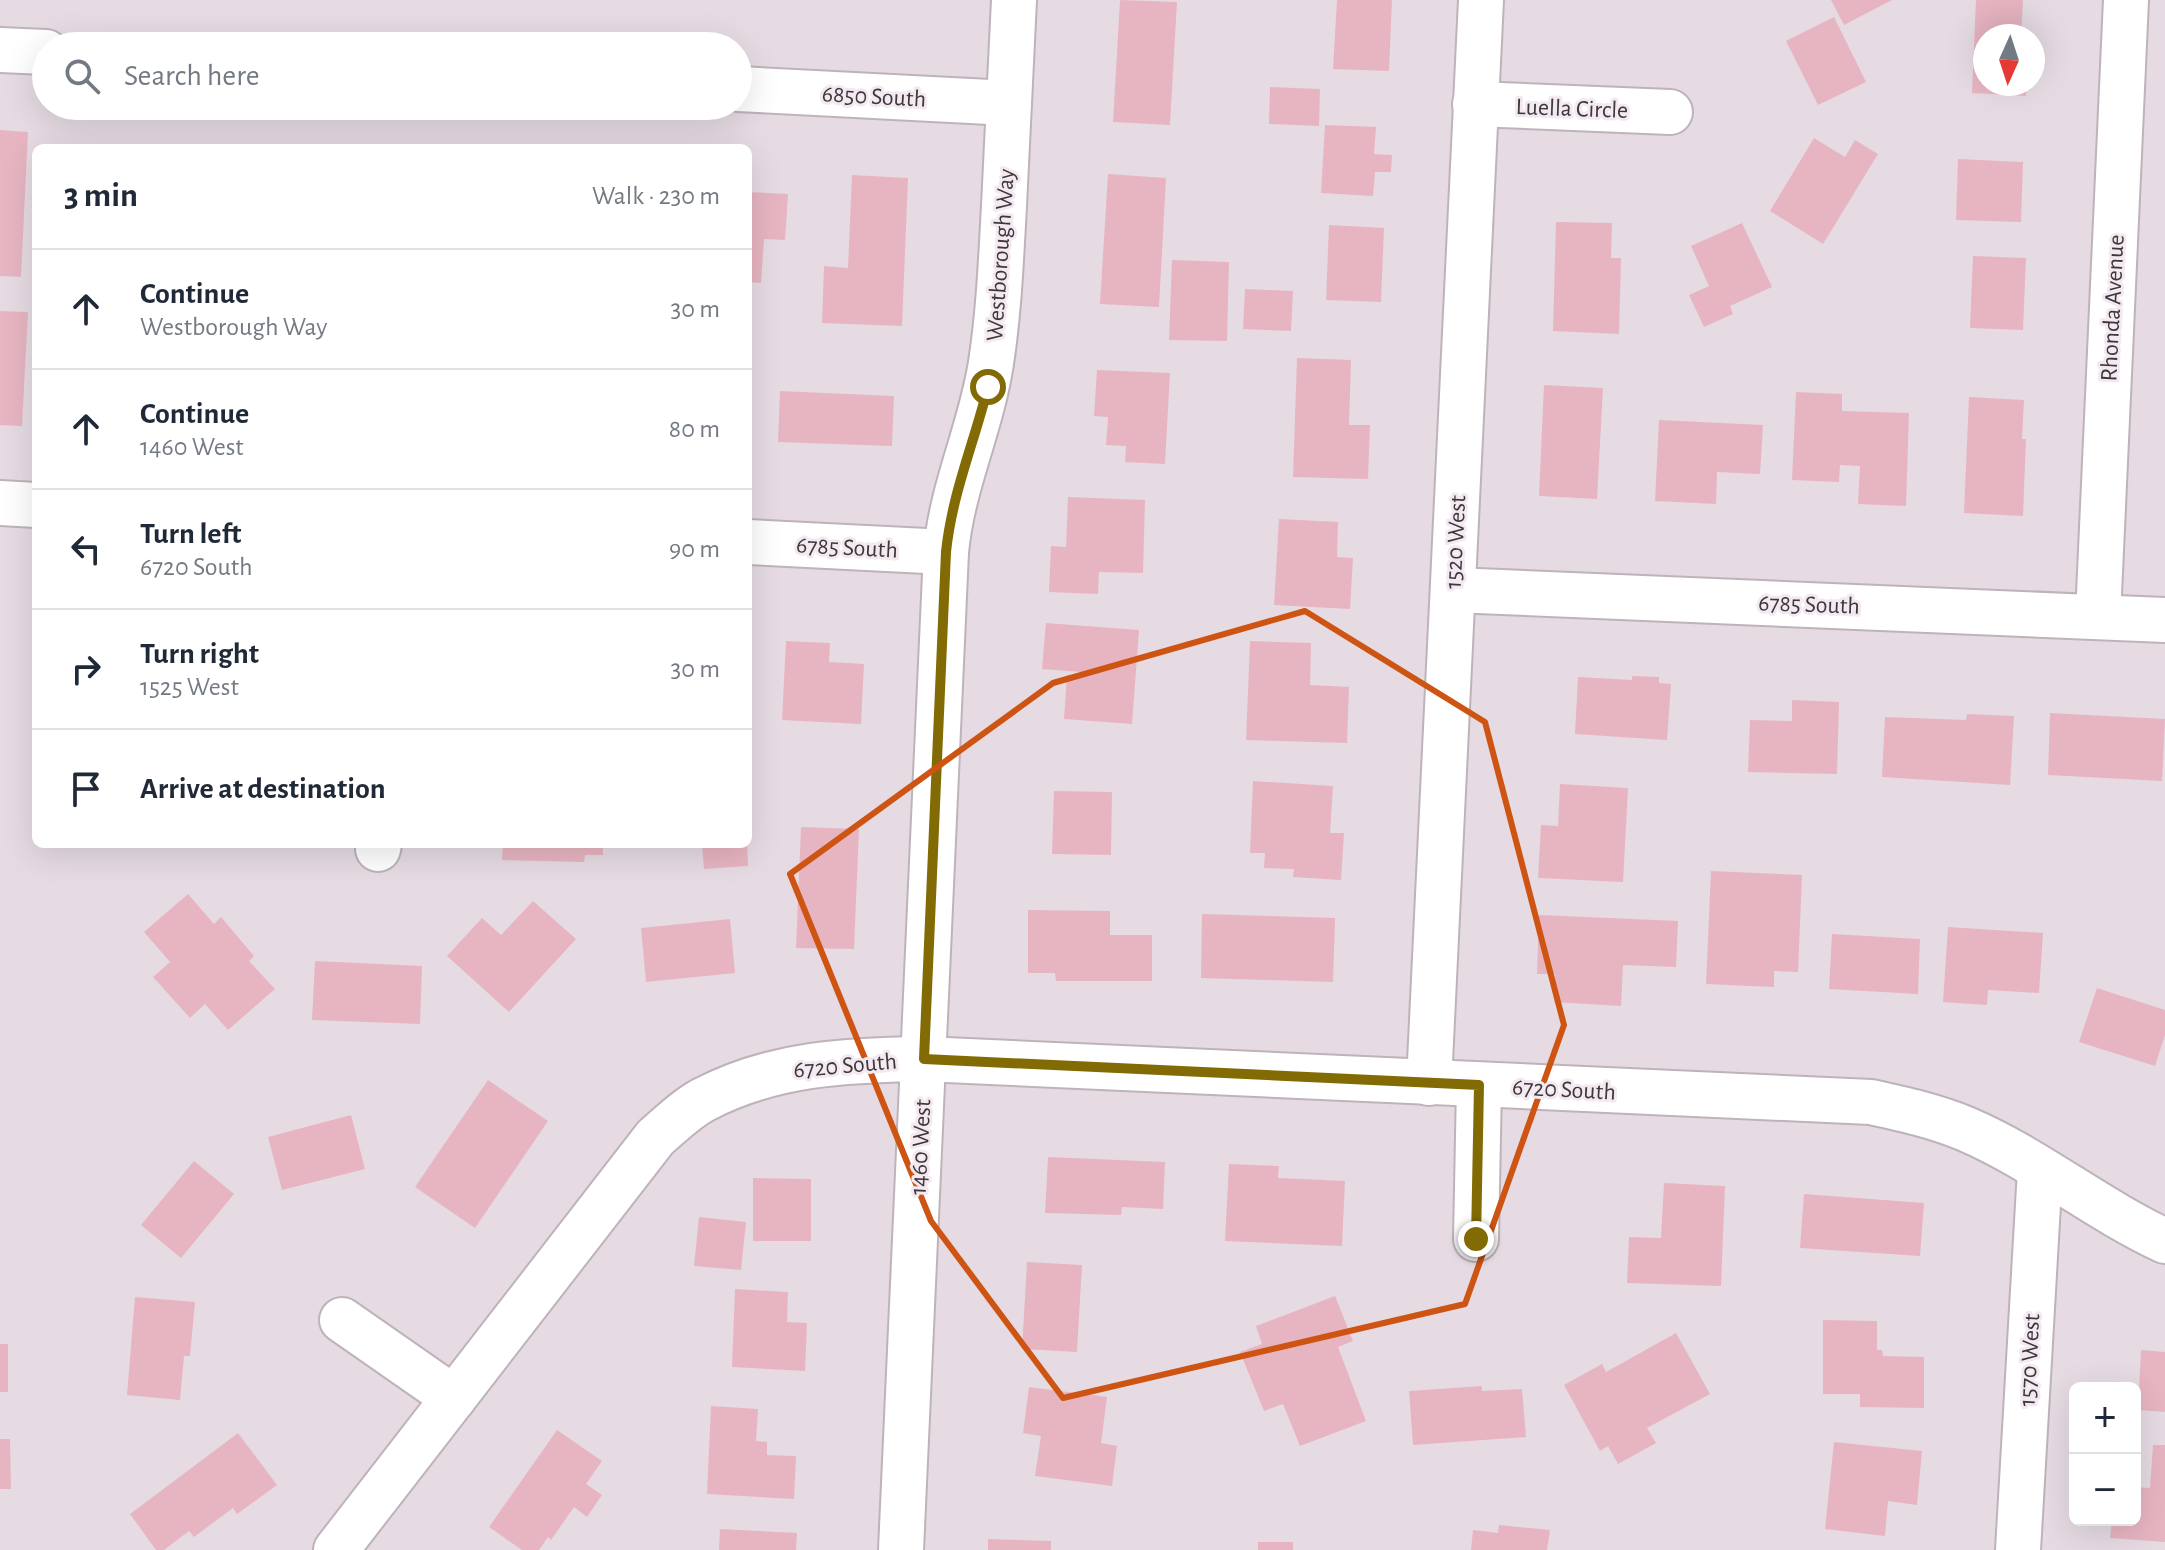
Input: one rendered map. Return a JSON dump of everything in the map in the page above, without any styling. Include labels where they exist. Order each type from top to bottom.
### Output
[{"type":"street","name":"Westborough Way","points":[[946,552],[949,517],[980,418],[999,306],[1014,0]]},
{"type":"street","name":"1520 West","points":[[1429,1083],[1481,0]]},
{"type":"street","name":"Rhonda Avenue","points":[[2098,616],[2126,0]]},
{"type":"street","points":[[0,50],[32,51]]},
{"type":"street","name":"6850 South","points":[[752,90],[1009,103]]},
{"type":"street","name":"Luella Circle","points":[[1475,104],[1670,112]]},
{"type":"street","points":[[0,503],[32,505]]},
{"type":"street","name":"6785 South","points":[[752,542],[946,552]]},
{"type":"street","name":"1460 West","points":[[901,1550],[946,552]]},
{"type":"street","name":"6785 South","points":[[1453,590],[2165,620]]},
{"type":"street","name":"6720 South","points":[[336,1550],[655,1138],[701,1101],[757,1076],[805,1065],[854,1060],[924,1059],[1871,1102],[1917,1112],[1966,1129],[2165,1241]]},
{"type":"street","points":[[1476,1239],[1479,1085]]},
{"type":"street","name":"1570 West","points":[[2018,1550],[2040,1170]]},
{"type":"street","points":[[342,1320],[454,1398]]},
{"type":"highlighted area","points":[[1305,611],[1485,722],[1564,1025],[1465,1304],[1063,1398],[931,1221],[790,874],[1053,683]]},
{"type":"building","points":[[1120,0],[1177,2],[1170,125],[1113,122]]},
{"type":"building","points":[[1337,0],[1392,0],[1389,71],[1333,69]]},
{"type":"building","points":[[1831,0],[1892,0],[1844,25]]},
{"type":"building","points":[[1976,0],[2023,0],[2022,24],[1975,24]]},
{"type":"building","points":[[1834,17],[1866,82],[1818,105],[1786,41]]},
{"type":"building","points":[[1270,87],[1320,89],[1319,126],[1269,124]]},
{"type":"building","points":[[1325,125],[1376,127],[1374,154],[1392,155],[1391,172],[1375,172],[1373,196],[1321,193]]},
{"type":"building","points":[[0,130],[28,132],[21,277],[0,276]]},
{"type":"building","points":[[1814,138],[1845,157],[1855,140],[1878,154],[1823,244],[1770,211]]},
{"type":"building","points":[[1958,159],[2023,162],[2021,222],[1956,220]]},
{"type":"building","points":[[1108,174],[1166,178],[1159,307],[1100,304]]},
{"type":"building","points":[[852,175],[908,178],[902,326],[822,323],[824,266],[848,268]]},
{"type":"building","points":[[752,192],[788,194],[785,240],[764,239],[761,283],[752,282]]},
{"type":"building","points":[[1556,222],[1612,223],[1611,258],[1621,258],[1619,334],[1553,331]]},
{"type":"building","points":[[1742,223],[1772,287],[1730,306],[1733,314],[1704,327],[1689,295],[1709,286],[1691,246]]},
{"type":"building","points":[[1329,225],[1384,228],[1381,302],[1326,300]]},
{"type":"building","points":[[1973,256],[2026,258],[2023,330],[1970,328]]},
{"type":"building","points":[[1172,260],[1229,262],[1227,341],[1169,340]]},
{"type":"building","points":[[1245,289],[1293,291],[1291,331],[1243,329]]},
{"type":"building","points":[[0,311],[28,312],[22,426],[0,425]]},
{"type":"building","points":[[1297,358],[1351,360],[1349,425],[1370,425],[1368,479],[1293,477]]},
{"type":"building","points":[[1097,370],[1170,373],[1165,464],[1125,462],[1126,446],[1106,445],[1108,417],[1094,416]]},
{"type":"building","points":[[1544,385],[1603,388],[1597,499],[1539,496]]},
{"type":"building","points":[[780,391],[894,396],[892,446],[778,442]]},
{"type":"building","points":[[1796,392],[1842,394],[1842,411],[1909,413],[1906,506],[1858,504],[1860,466],[1840,465],[1839,482],[1792,480]]},
{"type":"building","points":[[1969,397],[2024,400],[2023,516],[1964,513]]},
{"type":"building","points":[[1659,420],[1763,425],[1760,474],[1717,472],[1716,504],[1655,501]]},
{"type":"building","points":[[1068,497],[1145,500],[1143,573],[1099,572],[1098,594],[1049,592],[1051,546],[1066,547]]},
{"type":"building","points":[[1279,519],[1338,522],[1337,557],[1353,558],[1350,609],[1274,605]]},
{"type":"building","points":[[1046,623],[1139,630],[1132,724],[1064,719],[1067,675],[1082,677],[1082,672],[1042,669]]},
{"type":"building","points":[[786,641],[830,643],[829,662],[864,664],[861,724],[782,720]]},
{"type":"building","points":[[1250,641],[1311,643],[1310,685],[1349,687],[1347,743],[1246,740]]},
{"type":"building","points":[[1632,676],[1659,677],[1659,683],[1671,684],[1667,740],[1575,734],[1578,677],[1632,680]]},
{"type":"building","points":[[1792,700],[1839,702],[1837,774],[1748,772],[1750,720],[1792,721]]},
{"type":"building","points":[[2050,713],[2165,719],[2162,781],[2048,775]]},
{"type":"building","points":[[1967,714],[2014,716],[2010,785],[1882,777],[1885,717],[1966,720]]},
{"type":"building","points":[[1253,781],[1333,786],[1330,833],[1344,833],[1341,880],[1293,877],[1294,869],[1264,868],[1265,853],[1250,853]]},
{"type":"building","points":[[1560,784],[1628,788],[1623,882],[1538,878],[1541,825],[1558,826]]},
{"type":"building","points":[[1054,791],[1112,792],[1111,855],[1052,854]]},
{"type":"building","points":[[801,827],[859,829],[854,949],[796,948]]},
{"type":"building","points":[[503,848],[603,848],[603,855],[585,855],[584,862],[502,860]]},
{"type":"building","points":[[702,848],[747,848],[748,866],[704,869]]},
{"type":"building","points":[[1711,871],[1802,875],[1798,972],[1774,971],[1774,987],[1706,984]]},
{"type":"building","points":[[188,894],[214,924],[221,917],[254,956],[249,961],[275,989],[228,1030],[205,1004],[190,1018],[153,977],[170,962],[144,932]]},
{"type":"building","points":[[533,901],[576,939],[509,1012],[447,956],[482,918],[501,935]]},
{"type":"building","points":[[1028,910],[1110,911],[1110,935],[1152,935],[1152,981],[1056,981],[1055,973],[1028,973]]},
{"type":"building","points":[[1202,914],[1335,918],[1333,982],[1201,978]]},
{"type":"building","points":[[1539,915],[1678,921],[1676,967],[1623,965],[1621,1006],[1554,1002],[1555,974],[1537,974]]},
{"type":"building","points":[[730,919],[735,973],[646,982],[641,928]]},
{"type":"building","points":[[1948,927],[2043,933],[2039,993],[1988,990],[1987,1005],[1943,1002]]},
{"type":"building","points":[[1832,934],[1920,939],[1918,994],[1829,989]]},
{"type":"building","points":[[315,961],[422,966],[420,1024],[312,1020]]},
{"type":"building","points":[[2097,988],[2165,1010],[2165,1035],[2155,1066],[2079,1042]]},
{"type":"building","points":[[488,1080],[548,1121],[475,1228],[415,1187]]},
{"type":"building","points":[[351,1115],[365,1169],[282,1190],[268,1137]]},
{"type":"building","points":[[1048,1157],[1165,1162],[1163,1209],[1122,1207],[1121,1215],[1045,1213]]},
{"type":"building","points":[[194,1161],[234,1194],[181,1258],[141,1225]]},
{"type":"building","points":[[1229,1164],[1279,1166],[1278,1178],[1345,1181],[1342,1246],[1225,1241]]},
{"type":"building","points":[[753,1178],[811,1179],[811,1241],[753,1241]]},
{"type":"building","points":[[1664,1183],[1725,1186],[1721,1286],[1627,1283],[1629,1237],[1661,1238]]},
{"type":"building","points":[[1804,1194],[1924,1203],[1920,1256],[1800,1248]]},
{"type":"building","points":[[699,1217],[746,1222],[741,1270],[694,1266]]},
{"type":"building","points":[[1027,1262],[1082,1265],[1077,1352],[1022,1349]]},
{"type":"building","points":[[735,1289],[788,1292],[787,1322],[807,1323],[805,1371],[732,1367]]},
{"type":"building","points":[[1335,1296],[1353,1341],[1338,1347],[1366,1421],[1300,1446],[1283,1404],[1264,1411],[1240,1352],[1262,1344],[1256,1326]]},
{"type":"building","points":[[135,1297],[195,1302],[190,1356],[184,1356],[180,1400],[127,1395]]},
{"type":"building","points":[[1823,1320],[1877,1321],[1877,1350],[1882,1350],[1883,1356],[1924,1357],[1924,1408],[1860,1407],[1860,1394],[1823,1394]]},
{"type":"building","points":[[1676,1333],[1710,1394],[1647,1428],[1656,1443],[1618,1464],[1608,1446],[1600,1451],[1564,1385],[1602,1364],[1606,1372]]},
{"type":"building","points":[[0,1344],[8,1344],[8,1392],[0,1392]]},
{"type":"building","points":[[2141,1350],[2165,1352],[2165,1412],[2141,1410]]},
{"type":"building","points":[[1482,1386],[1482,1391],[1522,1389],[1526,1437],[1413,1445],[1409,1391]]},
{"type":"building","points":[[1029,1387],[1107,1397],[1101,1443],[1117,1446],[1112,1486],[1035,1476],[1041,1436],[1023,1433]]},
{"type":"building","points":[[711,1406],[758,1409],[756,1441],[767,1442],[767,1455],[796,1456],[794,1499],[707,1494]]},
{"type":"building","points":[[557,1430],[602,1461],[586,1484],[602,1495],[587,1517],[574,1507],[551,1540],[548,1537],[539,1550],[522,1550],[489,1527]]},
{"type":"building","points":[[238,1433],[277,1485],[237,1514],[233,1508],[194,1537],[189,1531],[164,1550],[156,1550],[130,1514]]},
{"type":"building","points":[[0,1439],[10,1439],[11,1489],[0,1489]]},
{"type":"building","points":[[1834,1442],[1922,1451],[1917,1505],[1888,1501],[1885,1536],[1825,1529]]},
{"type":"building","points":[[2153,1445],[2165,1445],[2165,1542],[2110,1538],[2111,1526],[2141,1526],[2141,1487],[2150,1488]]},
{"type":"building","points":[[1499,1525],[1550,1530],[1547,1550],[1471,1550],[1473,1530],[1498,1533]]},
{"type":"building","points":[[720,1529],[797,1533],[796,1550],[719,1550]]},
{"type":"building","points":[[988,1539],[1051,1541],[1051,1550],[988,1550]]},
{"type":"building","points":[[1258,1542],[1293,1542],[1293,1550],[1258,1550]]},
{"type":"route","points":[[988,387],[949,517],[924,1059],[1479,1085],[1476,1239]]}]
